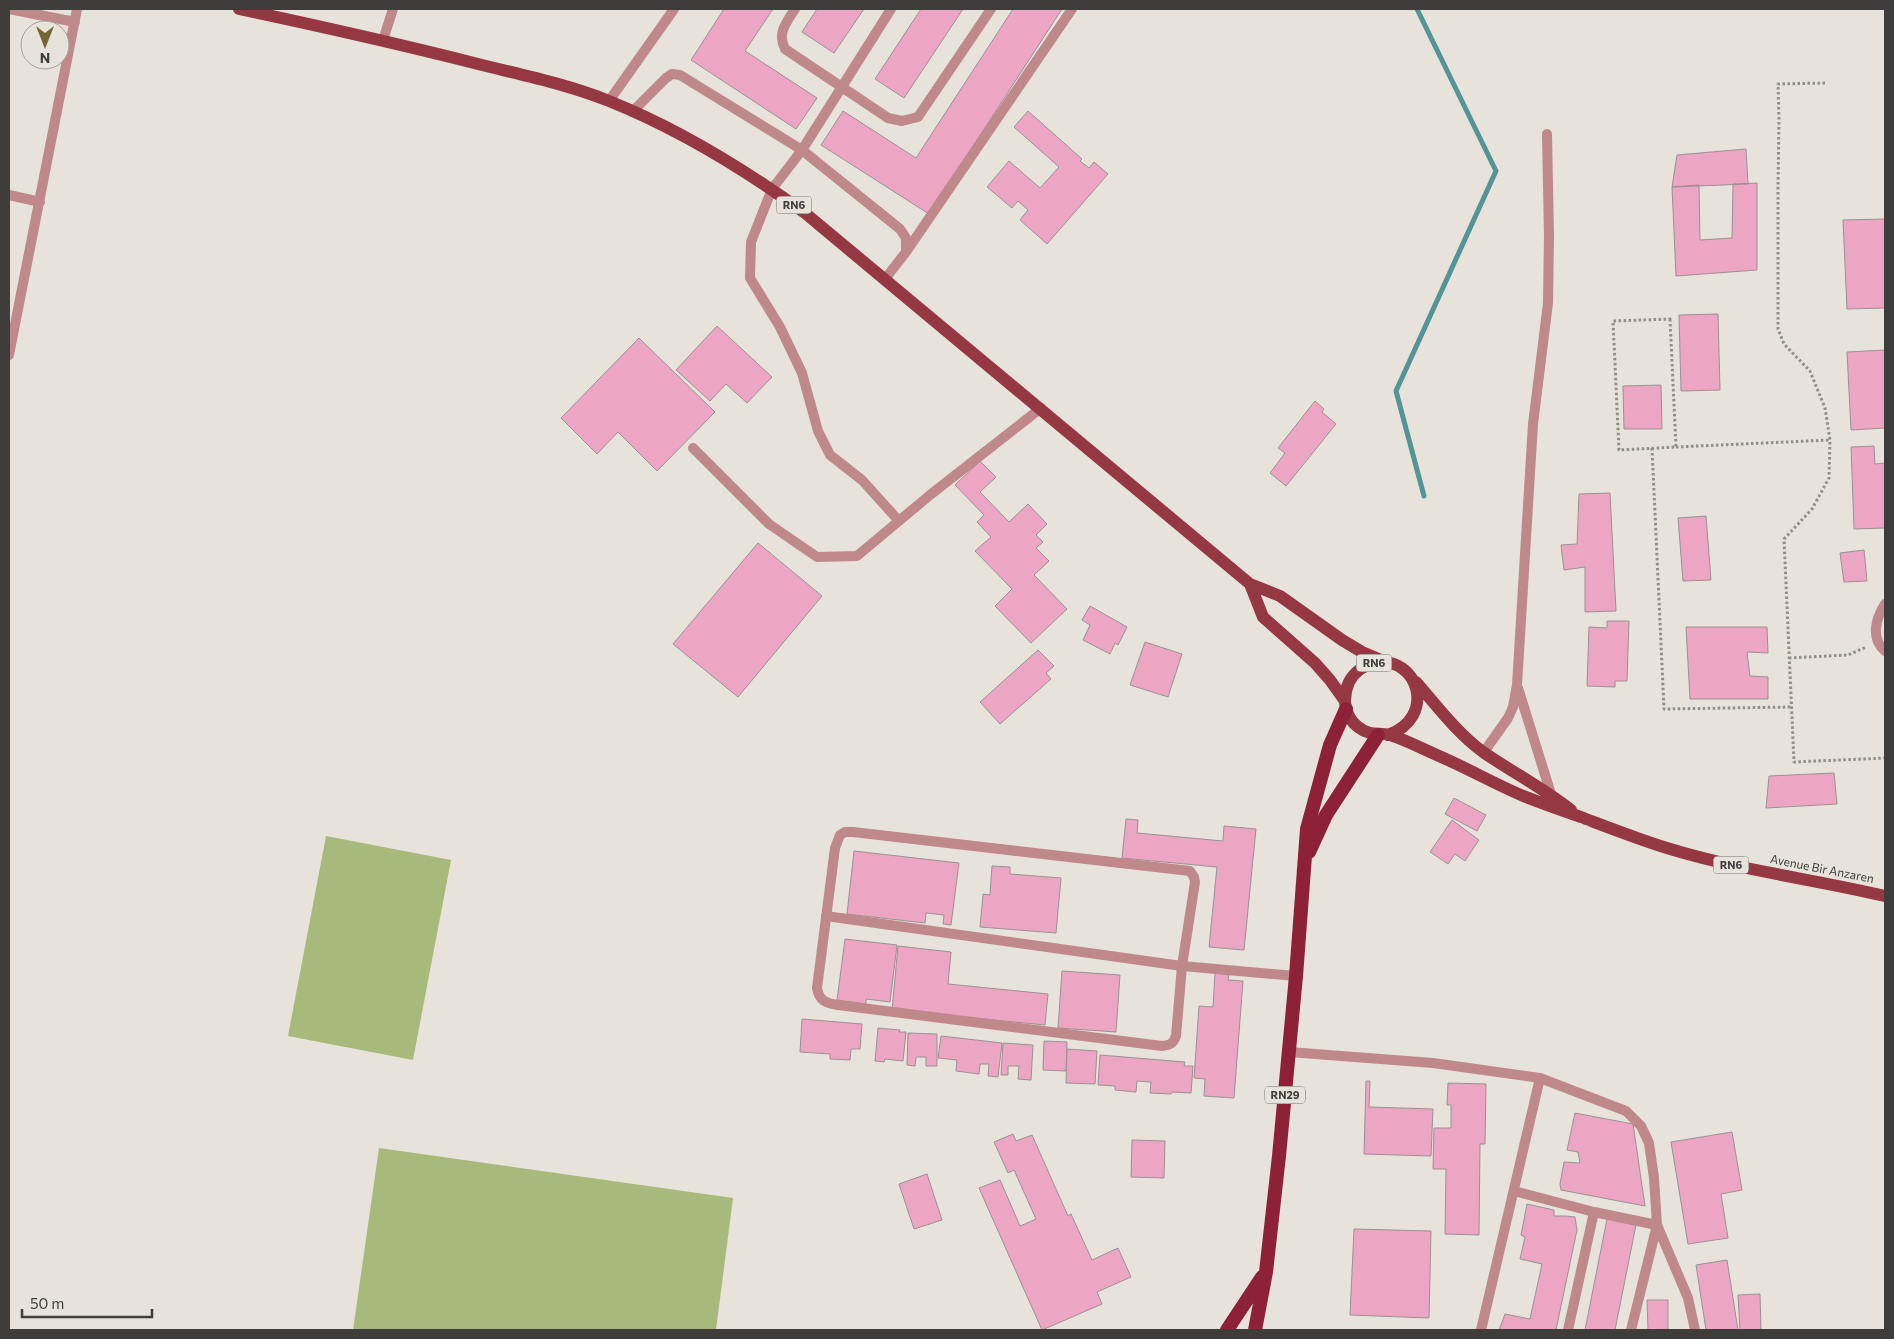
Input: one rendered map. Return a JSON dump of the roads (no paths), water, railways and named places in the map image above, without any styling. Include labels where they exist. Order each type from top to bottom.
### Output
[{"type":"highway","name":"RN29","points":[[1256,1330],[1266,1272],[1289,1052],[1307,829],[1330,745],[1345,705]]},
{"type":"highway","name":"RN29","points":[[1305,859],[1326,815],[1383,735]]},
{"type":"highway","points":[[1227,1330],[1266,1272]]},
{"type":"main road","name":"RN6","points":[[239,9],[383,40],[554,83],[609,101],[662,124],[723,158],[772,189],[805,213],[1250,584],[1280,596],[1342,640],[1362,652],[1396,666],[1410,676]]},
{"type":"main road","name":"RN6","points":[[1250,584],[1263,617],[1315,663],[1330,680],[1345,705],[1350,719],[1367,732],[1383,735]]},
{"type":"main road","name":"RN6","points":[[1345,705],[1346,690],[1350,680],[1357,671],[1377,663],[1388,663]]},
{"type":"main road","points":[[1383,735],[1398,731],[1414,717],[1418,696],[1416,686],[1410,676]]},
{"type":"main road","name":"Avenue Bir Anzaren","points":[[1410,676],[1464,735],[1484,752],[1551,794],[1581,817]]},
{"type":"main road","name":"Avenue Bir Anzaren","points":[[1383,735],[1440,756],[1522,795],[1668,848],[1723,863],[1885,896]]},
{"type":"street","points":[[9,9],[75,22]]},
{"type":"street","points":[[9,355],[77,9]]},
{"type":"street","points":[[383,40],[393,9]]},
{"type":"street","points":[[609,101],[674,9]]},
{"type":"street","points":[[795,9],[782,28],[780,40],[784,49],[888,118],[902,121],[918,117],[991,9]]},
{"type":"street","points":[[890,9],[802,150],[772,189],[751,242],[750,278],[780,327],[802,373],[818,431],[830,455],[862,480],[898,521]]},
{"type":"street","points":[[885,279],[906,252],[1072,9]]},
{"type":"street","points":[[632,112],[666,78],[672,74],[680,75],[802,150],[900,229],[906,238],[906,252]]},
{"type":"street","points":[[1484,752],[1508,718],[1513,707],[1517,686],[1533,424],[1548,303],[1547,134]]},
{"type":"street","points":[[9,195],[40,202]]},
{"type":"street","points":[[692,448],[769,524],[817,557],[857,556],[898,521],[1041,408]]},
{"type":"street","points":[[1885,604],[1880,612],[1875,632],[1878,642],[1885,651]]},
{"type":"street","points":[[1517,686],[1551,794]]},
{"type":"street","points":[[845,832],[1186,869],[1192,874],[1195,882],[1182,966],[1176,1036],[1174,1042],[1162,1046],[838,1005],[822,1000],[818,996],[817,988],[826,916],[835,848],[840,836],[845,832]]},
{"type":"street","points":[[826,916],[1182,966],[1296,976]]},
{"type":"street","points":[[1289,1052],[1434,1063],[1540,1078],[1626,1111],[1642,1126],[1649,1144],[1654,1178],[1657,1225],[1632,1330]]},
{"type":"street","points":[[1481,1330],[1540,1078]]},
{"type":"street","points":[[1514,1191],[1594,1212],[1657,1225]]},
{"type":"street","points":[[1568,1330],[1594,1212]]},
{"type":"street","points":[[1657,1225],[1688,1298],[1695,1330]]},
{"type":"waterway","points":[[1417,9],[1496,171],[1396,391],[1424,496]]}]
